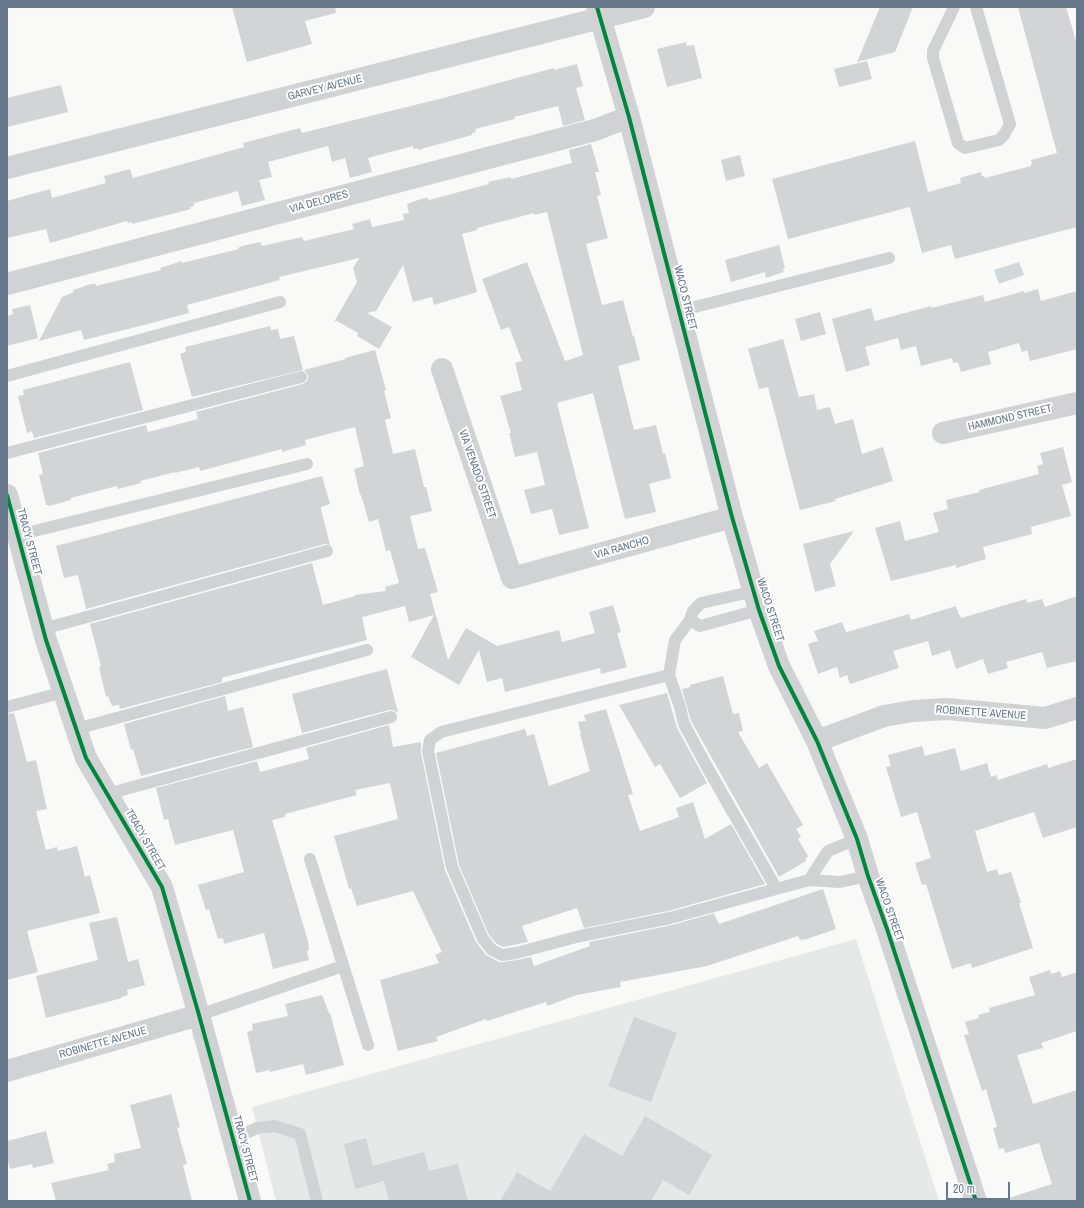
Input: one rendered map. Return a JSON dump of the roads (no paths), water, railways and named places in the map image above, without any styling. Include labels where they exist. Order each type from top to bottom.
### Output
[{"type":"street","name":"GARVEY AVENUE","points":[[7,168],[599,13],[644,7]]},
{"type":"street","name":"WACO STREET","points":[[599,13],[629,117],[732,517],[757,601],[779,666],[817,741],[857,839],[976,1201]]},
{"type":"street","name":"VIA DELORES","points":[[7,284],[595,130],[629,117]]},
{"type":"street","name":"VIA VENADO STREET","points":[[442,369],[512,578]]},
{"type":"street","name":"HAMMOND STREET","points":[[943,434],[1077,402]]},
{"type":"street","name":"TRACY STREET","points":[[7,495],[15,543],[86,758],[162,888],[200,1015],[250,1201]]},
{"type":"street","name":"VIA RANCHO","points":[[512,578],[732,517]]},
{"type":"street","name":"ROBINETTE AVENUE","points":[[817,741],[884,716],[912,711],[947,709],[1045,718],[1077,708]]},
{"type":"street","name":"ROBINETTE AVENUE","points":[[7,1071],[200,1015]]},
{"type":"lane","points":[[954,7],[933,52],[933,58],[958,143],[965,148],[999,140],[1004,135],[1010,124],[976,7]]},
{"type":"lane","points":[[679,311],[888,258]]},
{"type":"lane","points":[[7,376],[280,302]]},
{"type":"lane","points":[[7,453],[301,377]]},
{"type":"lane","points":[[15,543],[307,464]]},
{"type":"lane","points":[[43,629],[327,551]]},
{"type":"lane","points":[[690,620],[700,626],[757,601]]},
{"type":"lane","points":[[757,601],[701,603],[693,611],[690,620],[675,640],[669,675],[684,724],[776,888]]},
{"type":"lane","points":[[76,729],[367,650]]},
{"type":"lane","points":[[669,675],[441,732],[430,740],[428,751],[452,867],[483,939],[492,950],[502,955],[516,953],[580,936],[670,918],[809,880],[840,882],[868,876]]},
{"type":"lane","points":[[7,706],[64,692]]},
{"type":"lane","points":[[108,794],[392,717]]},
{"type":"lane","points":[[809,880],[828,851],[857,839]]},
{"type":"lane","points":[[310,859],[368,1045]]},
{"type":"lane","points":[[200,1015],[343,966]]},
{"type":"lane","points":[[233,1139],[257,1128],[275,1126],[300,1134],[317,1201]]}]
